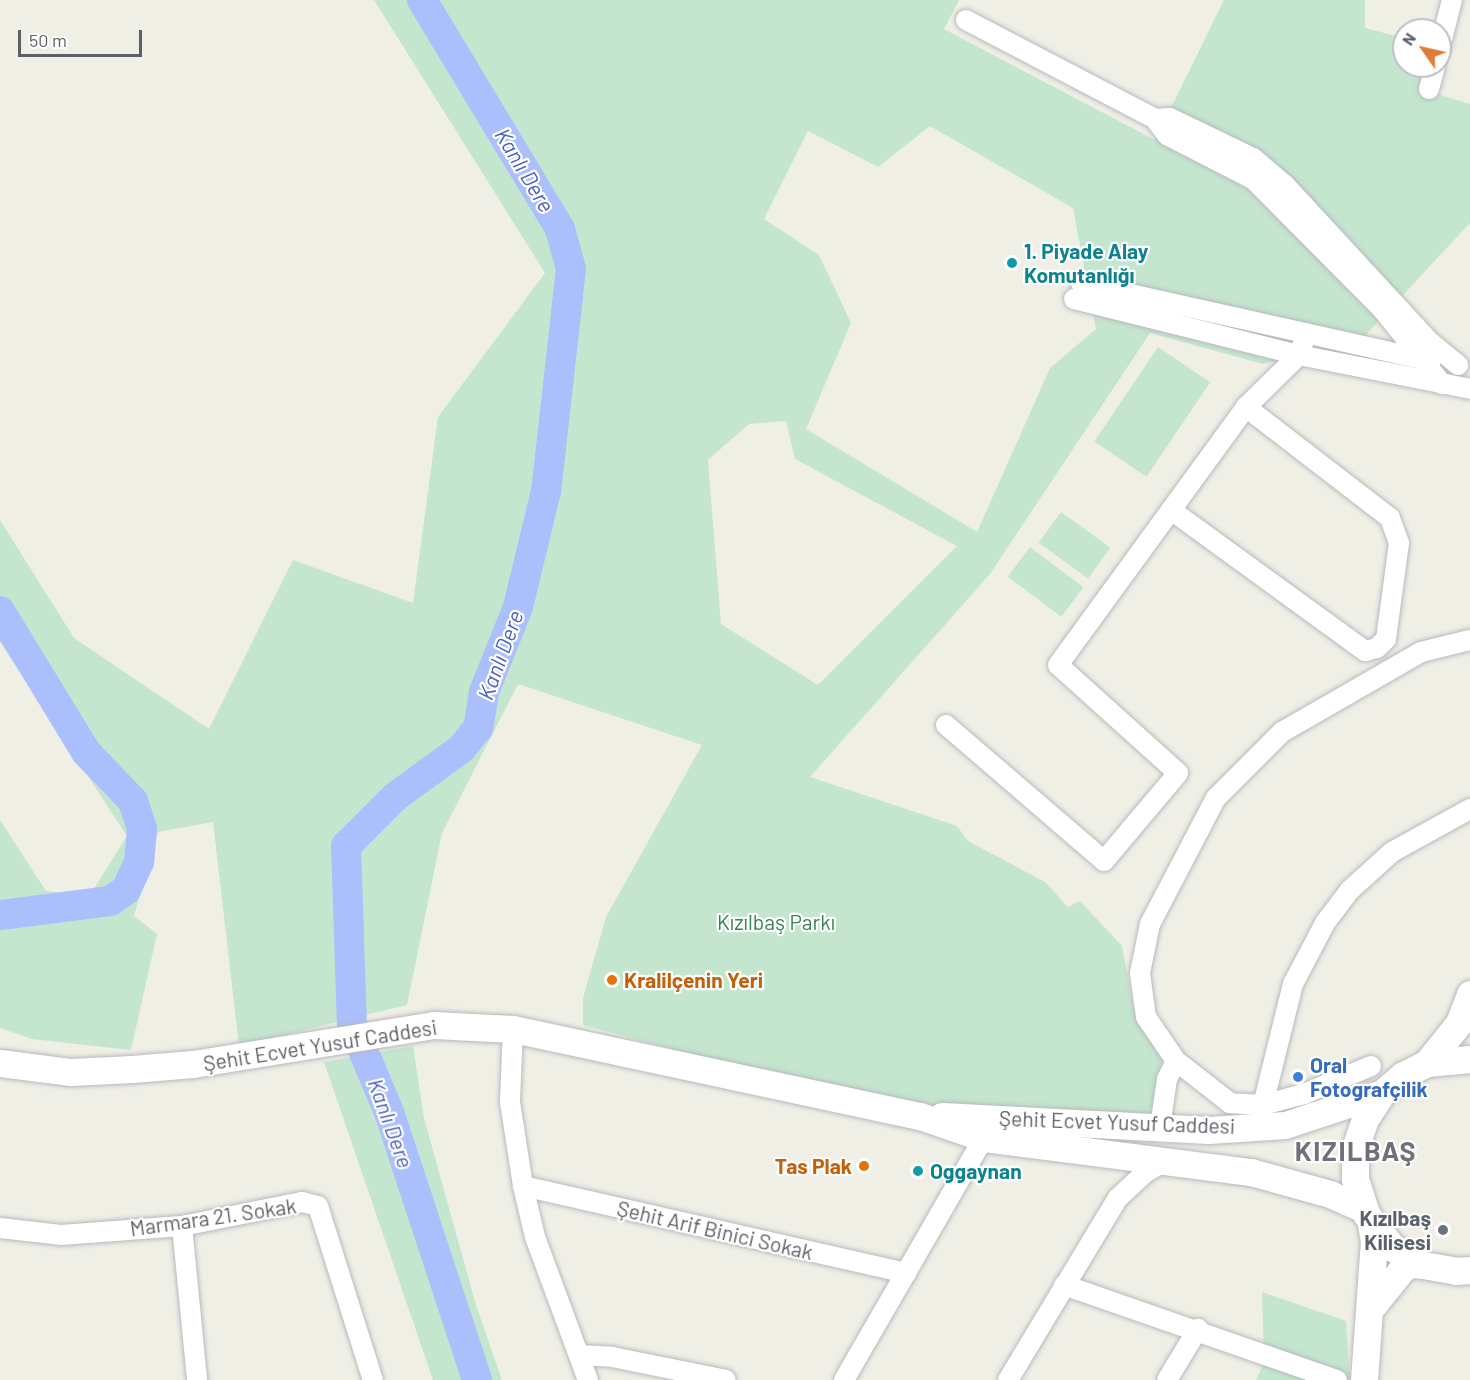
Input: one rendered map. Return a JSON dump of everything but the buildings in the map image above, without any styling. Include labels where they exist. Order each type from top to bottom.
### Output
[{"type":"main road","points":[[1427,1063],[1459,1023],[1470,994]]},
{"type":"main road","name":"Şehit Ecvet Yusuf Caddesi","points":[[0,1063],[71,1072],[132,1070],[324,1044],[434,1024],[513,1029],[920,1116],[984,1138],[1112,1152],[1251,1172],[1330,1194],[1367,1215]]},
{"type":"main road","points":[[1360,1380],[1370,1309],[1374,1242],[1355,1179],[1355,1148],[1365,1119],[1382,1093],[1403,1075],[1427,1063],[1470,1059]]},
{"type":"main road","name":"Şehit Ecvet Yusuf Caddesi","points":[[920,1116],[1209,1130],[1285,1125],[1382,1093]]},
{"type":"main road","points":[[1367,1215],[1393,1248],[1423,1265]]},
{"type":"main road","points":[[1370,1309],[1401,1269],[1410,1264],[1456,1271],[1470,1270]]},
{"type":"street","points":[[1447,18],[1452,0]]},
{"type":"street","points":[[966,20],[1155,118],[1167,135],[1223,162],[1269,194],[1383,310],[1442,384]]},
{"type":"street","points":[[1430,89],[1432,78]]},
{"type":"street","points":[[1155,118],[1170,118],[1253,158],[1285,185],[1431,343],[1464,365]]},
{"type":"street","points":[[1464,365],[1424,360],[1306,334],[1078,291],[1299,355],[1470,389]]},
{"type":"street","points":[[946,724],[1104,861],[1178,773],[1058,665],[1246,407],[1299,355],[1306,334]]},
{"type":"street","points":[[1171,510],[1365,651],[1377,648],[1386,639],[1399,543],[1390,518],[1246,407]]},
{"type":"street","points":[[1371,1066],[1304,1094],[1263,1105],[1230,1103],[1176,1061],[1146,1017],[1140,973],[1150,924],[1216,798],[1282,732],[1347,691],[1421,652],[1470,640]]},
{"type":"street","points":[[1263,1105],[1293,984],[1325,923],[1350,890],[1392,852],[1470,809]]},
{"type":"street","points":[[513,1029],[510,1102],[524,1186],[535,1237],[588,1380]]},
{"type":"street","points":[[1160,1127],[1167,1079],[1176,1061]]},
{"type":"street","points":[[844,1380],[984,1138]]},
{"type":"street","points":[[1112,1152],[1122,1171],[1118,1198]]},
{"type":"street","points":[[1008,1380],[1118,1198],[1153,1167],[1168,1160]]},
{"type":"street","name":"Şehit Arif Binici Sokak","points":[[524,1186],[906,1274]]},
{"type":"street","name":"Marmara 21. Sokak","points":[[0,1228],[61,1235],[182,1226],[302,1202],[318,1206],[373,1380]]},
{"type":"street","points":[[182,1226],[197,1380]]},
{"type":"street","points":[[1064,1286],[1198,1329],[1337,1380]]},
{"type":"street","points":[[1167,1380],[1198,1329]]},
{"type":"street","points":[[579,1354],[612,1357],[726,1380]]},
{"type":"green space","name":"Kızılbaş Parkı","points":[[374,0],[959,0],[944,29],[1155,140],[1224,0],[1365,0],[1365,28],[1392,35],[1392,78],[1422,78],[1421,89],[1470,104],[1470,223],[1364,337],[1263,364],[1150,333],[990,574],[810,777],[957,826],[968,841],[1045,882],[1068,907],[1080,901],[1122,946],[1134,1011],[1162,1058],[1154,1103],[1146,1119],[925,1107],[762,1073],[583,1025],[583,998],[606,917],[702,745],[518,684],[442,833],[407,1005],[239,1046],[213,822],[158,832],[134,916],[157,934],[131,1050],[32,1039],[0,1028],[0,820],[46,891],[90,895],[127,836],[0,642],[0,520],[74,638],[209,729],[293,560],[413,603],[438,417],[545,273]],"holes":[[[930,126],[1073,208],[1096,329],[1050,368],[977,532],[806,429],[851,323],[819,255],[764,219],[808,131],[878,167]],[[786,421],[795,459],[957,546],[818,685],[721,624],[708,460],[749,424]]]},
{"type":"green space","points":[[1158,347],[1210,382],[1146,477],[1094,442]]},
{"type":"green space","points":[[1061,512],[1110,548],[1088,579],[1039,543]]},
{"type":"green space","points":[[1030,547],[1084,587],[1061,617],[1008,577]]},
{"type":"green space","points":[[413,1046],[424,1118],[476,1305],[502,1380],[433,1380],[324,1062]]},
{"type":"green space","points":[[1262,1292],[1346,1321],[1350,1380],[1256,1380],[1264,1363]]},
{"type":"waterway","name":"Kanlı Dere","points":[[422,0],[560,229],[571,269],[546,491],[518,607],[484,692],[478,728],[462,748],[395,797],[346,846],[352,1024],[389,1112],[477,1380]]},
{"type":"waterway","points":[[0,611],[86,752],[133,801],[142,829],[139,862],[126,890],[110,901],[0,915]]},
{"type":"place","name":"1. Piyade Alay Komutanlığı","points":[[1012,263]]},
{"type":"place","name":"Kralilçenin Yeri","points":[[612,980]]},
{"type":"place","name":"Oral Fotografçilik","points":[[1298,1077]]},
{"type":"place","name":"Tas Plak","points":[[864,1166]]},
{"type":"place","name":"Oggaynan","points":[[918,1171]]},
{"type":"place","name":"Kızılbaş Kilisesi","points":[[1443,1230]]},
{"type":"district","name":"KIZILBAŞ","points":[[1356,1151]]}]
